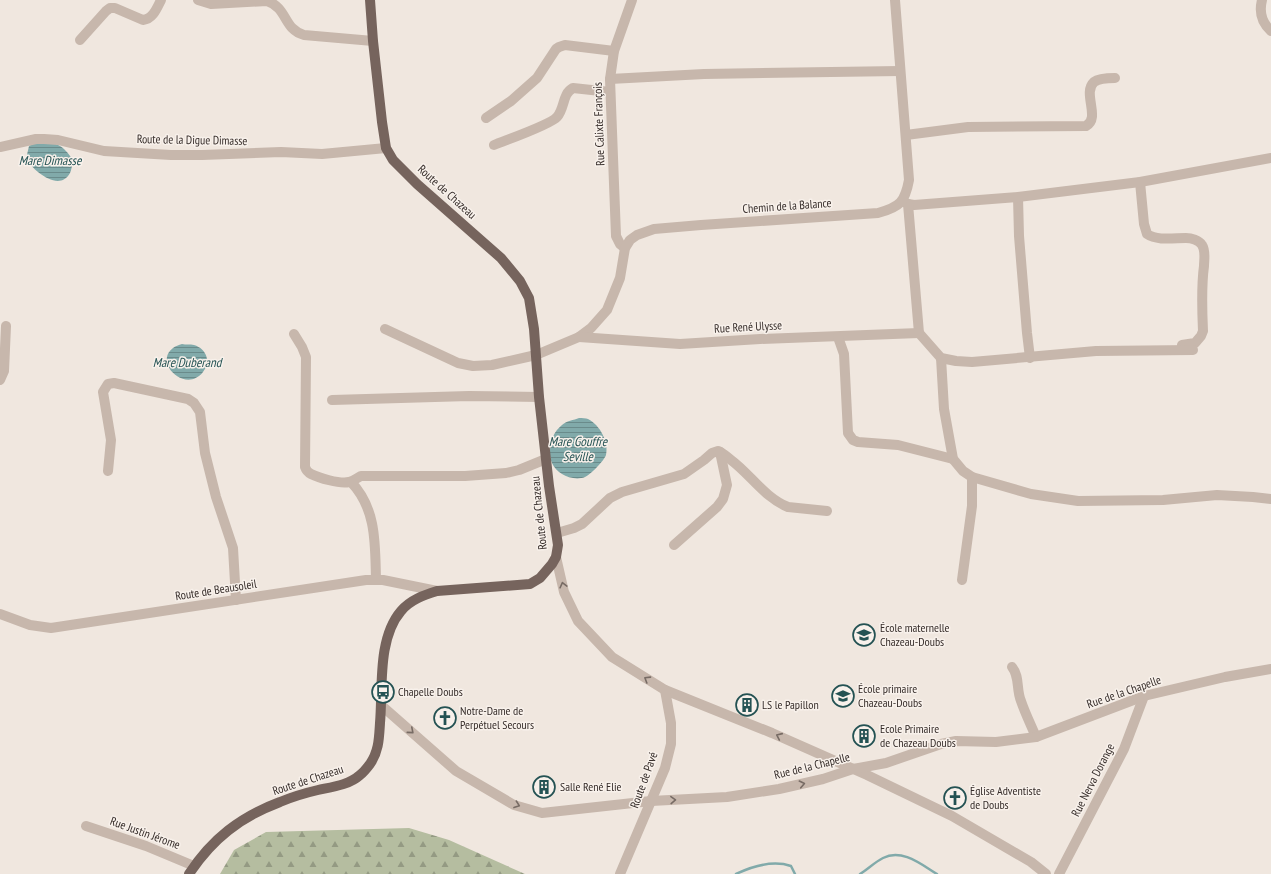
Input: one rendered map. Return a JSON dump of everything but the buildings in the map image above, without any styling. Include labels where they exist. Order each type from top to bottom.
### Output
[{"type":"main road","name":"Route de Chazeau","points":[[191,870],[210,846],[229,829],[246,818],[280,802],[345,783],[360,775],[372,761],[378,745],[382,706],[382,675],[386,645],[392,627],[400,612],[424,595],[437,591],[530,584],[535,582],[545,573],[556,557],[558,545],[557,533],[549,486],[532,312],[529,298],[520,281],[501,258],[417,184],[393,160],[386,148],[373,40],[370,0]]},
{"type":"street","points":[[80,40],[110,8],[115,8],[143,20],[151,16],[162,0]]},
{"type":"street","points":[[198,0],[211,4],[267,1],[274,3],[281,10],[292,29],[297,33],[304,35],[373,40]]},
{"type":"street","name":"Rue Calixte François","points":[[625,248],[620,244],[616,236],[610,79],[614,51],[632,0]]},
{"type":"street","points":[[895,0],[910,180],[906,202],[919,333],[941,358],[972,362],[1096,351],[1193,350]]},
{"type":"street","points":[[1262,0],[1261,16],[1264,24],[1271,32]]},
{"type":"street","points":[[486,118],[511,101],[533,82],[556,49],[559,47],[565,45],[614,51]]},
{"type":"street","points":[[610,79],[704,74],[900,71]]},
{"type":"street","points":[[906,135],[968,127],[1086,126],[1092,118],[1090,93],[1091,85],[1100,79],[1115,78]]},
{"type":"street","points":[[494,145],[553,122],[561,111],[568,90],[573,88],[610,92]]},
{"type":"street","name":"Route de la Digue Dimasse","points":[[0,147],[36,139],[44,139],[58,140],[104,150],[171,155],[281,152],[322,154],[386,148]]},
{"type":"street","points":[[906,202],[914,205],[1018,197],[1140,182],[1271,158]]},
{"type":"street","points":[[1140,182],[1144,224],[1147,234],[1156,238],[1188,238],[1195,240],[1203,245],[1205,257],[1202,280],[1203,331],[1201,336],[1195,343],[1189,345],[1148,345]]},
{"type":"street","points":[[1018,197],[1019,236],[1030,358]]},
{"type":"street","name":"Chemin de la Balance","points":[[625,248],[630,240],[637,235],[654,230],[709,224],[878,213],[895,208],[906,202]]},
{"type":"street","points":[[385,329],[458,362],[473,366],[492,365],[536,355],[579,337],[591,328],[607,310],[620,278],[625,248]]},
{"type":"street","points":[[0,380],[4,371],[6,326]]},
{"type":"street","name":"Rue René Ulysse","points":[[579,337],[680,344],[760,339],[919,333]]},
{"type":"street","points":[[294,334],[302,347],[307,361],[305,401],[305,466],[310,474],[333,481],[351,482],[357,488],[371,517],[375,546],[376,580]]},
{"type":"street","points":[[838,337],[844,354],[848,433],[850,437],[858,442],[898,445],[952,459],[963,471],[972,477],[1032,494],[1078,501],[1163,500],[1218,495],[1271,499]]},
{"type":"street","points":[[941,358],[944,409],[952,459]]},
{"type":"street","points":[[108,471],[111,440],[103,392],[108,384],[114,383],[188,399],[194,402],[200,412],[204,453],[216,497],[233,548],[236,600]]},
{"type":"street","points":[[332,400],[469,396],[540,397]]},
{"type":"street","points":[[674,546],[723,499],[726,485],[720,452]]},
{"type":"street","points":[[557,533],[582,524],[610,498],[622,492],[684,474],[712,453],[720,452],[738,465],[773,499],[783,505],[788,507],[827,511]]},
{"type":"street","points":[[351,482],[360,476],[465,476],[506,473],[519,470],[546,459]]},
{"type":"street","points":[[962,580],[972,506],[972,477]]},
{"type":"street","points":[[556,557],[564,592],[578,621],[612,657],[665,690],[764,730],[853,769],[952,816],[1031,862],[1046,874]]},
{"type":"street","name":"Route de Beausoleil","points":[[0,614],[30,625],[51,628],[366,580],[383,580],[437,591]]},
{"type":"street","points":[[1012,667],[1016,672],[1018,679],[1018,692],[1021,702],[1036,737]]},
{"type":"street","name":"Rue de la Chapelle","points":[[382,706],[456,771],[514,805],[542,813],[651,801],[727,797],[779,789],[823,779],[853,769],[886,763],[941,744],[956,741],[996,742],[1036,737],[1144,696],[1225,677],[1271,669]]},
{"type":"street","name":"Route de Pavé","points":[[620,874],[665,768],[671,744],[671,723],[665,690]]},
{"type":"street","name":"Rue Nerva Dorange","points":[[1059,874],[1124,748],[1144,696]]},
{"type":"street","name":"Rue Justin Jérome","points":[[86,826],[146,846],[191,870]]},
{"type":"green space","points":[[409,828],[449,840],[525,874],[220,874],[234,850],[266,832]]},
{"type":"water","name":"Mare Dimasse","points":[[40,140],[51,142],[63,148],[73,160],[71,171],[65,179],[59,181],[46,178],[29,164],[26,159],[29,146]]},
{"type":"water","name":"Mare Duberand","points":[[182,344],[198,347],[205,353],[207,364],[203,372],[196,378],[188,380],[181,378],[174,374],[169,368],[167,361],[168,354],[174,347]]},
{"type":"water","name":"Mare Gouffre Seville","points":[[579,418],[588,419],[596,425],[603,434],[607,450],[605,458],[593,471],[585,477],[576,478],[564,475],[556,469],[550,457],[550,450],[553,436],[557,430],[566,422]]},
{"type":"waterway","points":[[860,874],[877,861],[890,855],[904,856],[912,859],[937,874]]},
{"type":"waterway","points":[[736,874],[756,866],[770,864],[784,864],[791,866],[795,874]]},
{"type":"place","name":"École maternelle Chazeau-Doubs","points":[[864,635]]},
{"type":"place","name":"Chapelle Doubs","points":[[383,692]]},
{"type":"place","name":"École primaire Chazeau-Doubs","points":[[843,696]]},
{"type":"place","name":"LS le Papillon","points":[[747,705]]},
{"type":"place","name":"Notre-Dame de Perpétuel Secours","points":[[445,718]]},
{"type":"place","name":"Ecole Primaire de Chazeau Doubs","points":[[864,736]]},
{"type":"place","name":"Salle René Elie","points":[[544,787]]},
{"type":"place","name":"Église Adventiste de Doubs","points":[[955,798]]}]
